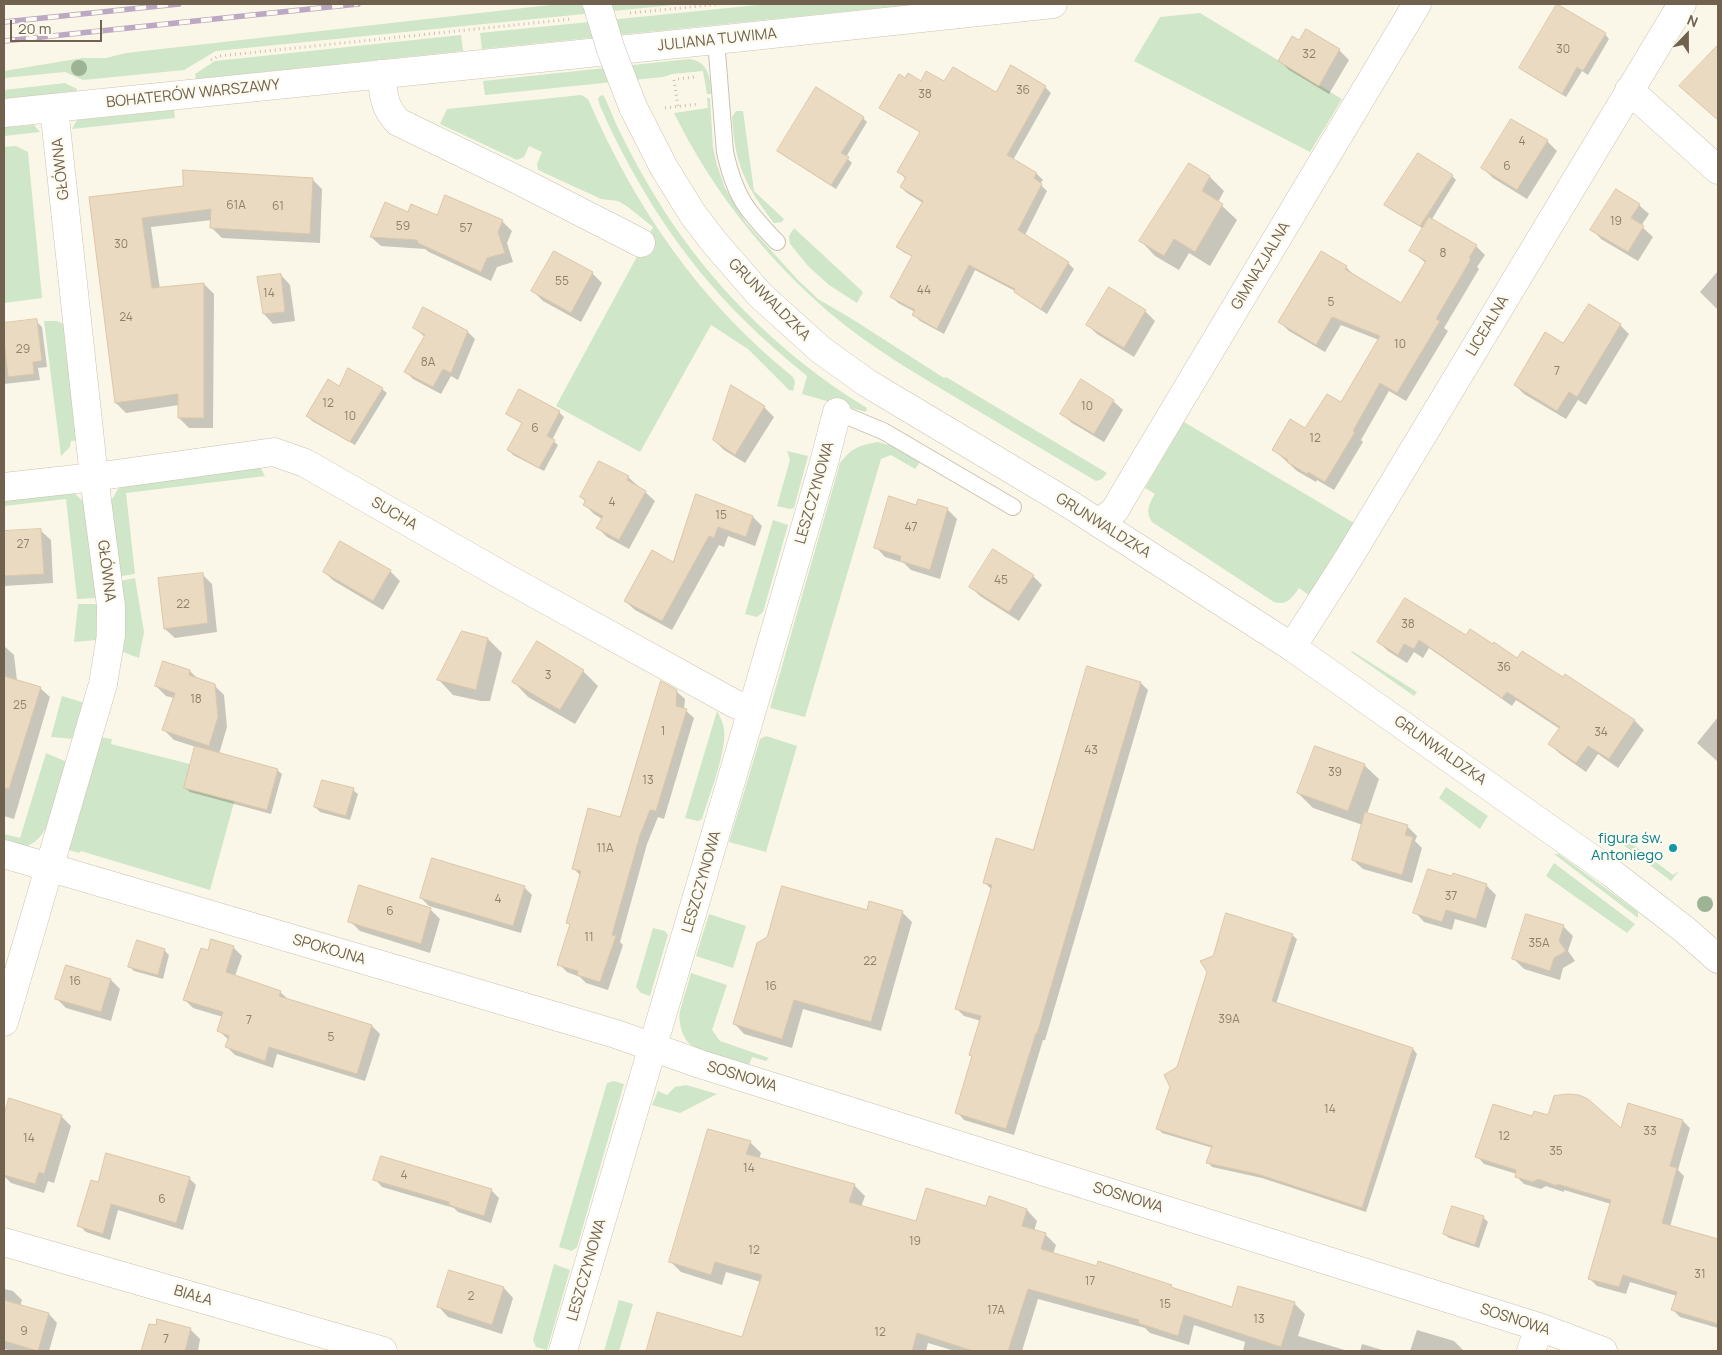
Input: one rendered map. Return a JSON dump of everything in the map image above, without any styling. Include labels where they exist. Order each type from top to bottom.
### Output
[{"type":"street","name":"GRUNWALDZKA","points":[[598,4],[611,50],[633,107],[663,166],[692,213],[744,278],[791,324],[834,360],[867,383],[1099,523],[1292,647],[1609,871],[1685,930],[1718,959]]},
{"type":"street","name":"JULIANA TUWIMA","points":[[381,74],[1053,4]]},
{"type":"street","name":"GIMNAZJALNA","points":[[1099,523],[1114,510],[1126,491],[1418,4]]},
{"type":"street","name":"LICEALNA","points":[[1292,647],[1348,559],[1682,4]]},
{"type":"street","points":[[381,74],[384,101],[389,113],[398,122],[640,242]]},
{"type":"street","name":"BOHATERÓW WARSZAWY","points":[[4,113],[381,74]]},
{"type":"street","points":[[1629,90],[1718,170]]},
{"type":"street","name":"GŁÓWNA","points":[[4,1022],[102,684],[112,635],[111,606],[94,477],[54,108]]},
{"type":"street","name":"LESZCZYNOWA","points":[[564,1351],[825,459],[837,412]]},
{"type":"street","name":"SUCHA","points":[[4,487],[94,477],[265,453],[274,452],[286,455],[305,463],[503,576],[735,704],[752,710]]},
{"type":"street","name":"SPOKOJNA","points":[[4,854],[653,1046]]},
{"type":"street","name":"SOSNOWA","points":[[653,1046],[700,1064],[1535,1339],[1603,1351]]},
{"type":"street","name":"BIAŁA","points":[[4,1242],[382,1351]]},
{"type":"lane","points":[[716,40],[725,152],[729,169],[742,202],[754,218],[777,242]]},
{"type":"lane","points":[[837,412],[883,431],[1013,507]]},
{"type":"path","points":[[680,106],[676,80],[694,77]]},
{"type":"path","points":[[671,108],[698,104]]},
{"type":"green space","points":[[559,4],[683,4],[216,51],[184,70],[83,80],[65,72],[4,78],[4,71],[82,58],[106,58],[126,53]]},
{"type":"green space","points":[[768,4],[919,4],[482,49],[480,33]]},
{"type":"green space","points":[[1200,13],[1342,99],[1310,152],[1134,61],[1160,17]]},
{"type":"green space","points":[[461,35],[463,51],[196,79],[195,74],[215,61]]},
{"type":"green space","points":[[689,59],[700,63],[707,71],[711,94],[707,94],[703,71],[672,74],[663,77],[485,95],[483,81]]},
{"type":"green space","points":[[65,83],[77,89],[77,91],[4,99],[4,90]]},
{"type":"green space","points":[[581,95],[588,99],[627,178],[673,251],[699,285],[728,317],[759,348],[793,377],[795,382],[793,391],[789,390],[748,349],[711,325],[640,452],[556,406],[653,227],[618,201],[601,199],[538,170],[537,164],[542,152],[529,146],[524,157],[517,160],[440,124],[447,109]]},
{"type":"green space","points":[[603,95],[636,164],[649,186],[692,251],[717,282],[773,338],[834,387],[867,408],[866,412],[802,394],[807,376],[775,349],[721,297],[700,272],[662,220],[629,164],[600,106],[598,99]]},
{"type":"green space","points":[[707,98],[710,98],[713,148],[725,188],[746,223],[798,280],[818,299],[944,378],[946,377],[1107,473],[1102,479],[1096,481],[893,359],[861,338],[807,292],[762,246],[742,221],[705,169],[674,113],[708,108]]},
{"type":"green space","points":[[174,110],[175,118],[72,129],[77,120]]},
{"type":"green space","points":[[736,111],[743,111],[754,191],[784,219],[782,222],[774,223],[743,174],[733,134],[732,117]]},
{"type":"green space","points":[[34,125],[40,132],[4,136],[4,127]]},
{"type":"green space","points":[[16,146],[28,152],[42,298],[4,303],[4,147]]},
{"type":"green space","points":[[794,228],[863,292],[857,303],[829,285],[808,266],[790,244],[789,236]]},
{"type":"green space","points":[[44,321],[57,321],[66,325],[79,440],[71,441],[70,447],[61,456]]},
{"type":"green space","points":[[1184,422],[1354,523],[1310,596],[1299,588],[1286,602],[1274,602],[1152,522],[1149,508],[1155,494],[1145,488]]},
{"type":"green space","points":[[878,442],[892,446],[920,462],[915,469],[891,455],[881,459],[805,717],[770,708],[840,463],[856,448]]},
{"type":"green space","points":[[787,451],[808,456],[794,508],[790,509],[777,506],[790,460]]},
{"type":"green space","points":[[260,467],[265,476],[126,493],[135,574],[121,576],[110,503],[118,489],[126,484]]},
{"type":"green space","points":[[74,493],[84,502],[96,598],[77,599],[66,499],[4,506],[4,498]]},
{"type":"green space","points":[[773,520],[788,525],[763,612],[757,617],[745,614]]},
{"type":"green space","points":[[135,578],[144,632],[139,658],[123,652],[125,616],[121,581]]},
{"type":"green space","points":[[78,604],[97,604],[96,640],[74,642]]},
{"type":"green space","points":[[1352,651],[1417,692],[1414,696]]},
{"type":"green space","points":[[62,696],[85,703],[74,739],[51,737]]},
{"type":"green space","points":[[717,711],[723,724],[724,738],[717,774],[702,819],[698,821],[685,818]]},
{"type":"green space","points":[[766,736],[797,746],[766,852],[729,842],[760,739]]},
{"type":"green space","points":[[100,737],[112,739],[111,744],[241,777],[210,890],[81,851],[79,853],[69,850],[68,841]]},
{"type":"green space","points":[[46,753],[67,762],[54,812],[42,835],[33,843],[21,847],[4,843],[4,834],[20,838]]},
{"type":"green space","points":[[1446,787],[1488,816],[1480,829],[1439,798]]},
{"type":"green space","points":[[1620,835],[1673,875],[1679,871],[1671,881],[1617,840]]},
{"type":"green space","points":[[1554,854],[1559,854],[1638,912],[1638,918]]},
{"type":"green space","points":[[1554,863],[1635,924],[1627,933],[1546,876]]},
{"type":"green space","points":[[709,914],[746,926],[733,968],[696,956]]},
{"type":"green space","points":[[653,928],[665,931],[668,935],[650,996],[641,993],[636,987]]},
{"type":"green space","points":[[691,973],[727,985],[712,1030],[720,1041],[769,1058],[766,1061],[752,1057],[749,1065],[706,1052],[693,1046],[686,1040],[680,1025],[680,1015]]},
{"type":"green space","points":[[614,1081],[624,1084],[577,1247],[572,1251],[559,1247],[607,1083]]},
{"type":"green space","points":[[686,1085],[717,1094],[680,1113],[652,1105],[658,1091],[667,1095],[675,1087]]},
{"type":"green space","points":[[554,1264],[570,1270],[547,1350],[536,1347],[533,1340]]},
{"type":"green space","points":[[619,1300],[633,1304],[619,1351],[604,1351]]},
{"type":"building","points":[[1557,4],[1606,33],[1583,71],[1577,67],[1562,94],[1519,68]]},
{"type":"building","points":[[1306,29],[1340,49],[1319,86],[1278,61],[1292,36],[1299,40]]},
{"type":"building","points":[[1718,45],[1718,120],[1679,86]]},
{"type":"building","points":[[1011,65],[1046,86],[1007,155],[1037,173],[1034,178],[1042,184],[1018,230],[1069,262],[1041,309],[1014,292],[1015,289],[969,265],[937,329],[912,315],[915,310],[890,297],[912,256],[896,247],[923,201],[900,187],[906,177],[897,172],[920,132],[879,108],[899,74],[905,78],[908,73],[921,81],[926,71],[944,81],[953,67],[996,92]]},
{"type":"building","points":[[816,87],[864,117],[841,153],[849,157],[831,185],[777,151]]},
{"type":"building","points":[[1511,119],[1548,140],[1517,190],[1481,168]]},
{"type":"building","points":[[1418,153],[1453,175],[1420,226],[1384,205]]},
{"type":"building","points":[[1189,163],[1210,176],[1202,191],[1223,204],[1195,252],[1174,239],[1164,256],[1139,241]]},
{"type":"building","points":[[183,170],[313,178],[310,234],[210,228],[211,209],[142,218],[152,288],[204,283],[204,418],[178,418],[178,394],[115,403],[89,197],[183,186]]},
{"type":"building","points":[[1616,189],[1640,204],[1631,218],[1644,226],[1628,252],[1590,230]]},
{"type":"building","points":[[445,195],[503,220],[498,232],[505,253],[487,258],[481,272],[418,243],[417,240],[370,237],[385,202],[408,212],[411,204],[437,215]]},
{"type":"building","points":[[1429,217],[1477,245],[1469,258],[1471,259],[1436,319],[1440,321],[1397,393],[1380,383],[1353,431],[1355,432],[1325,482],[1287,462],[1288,460],[1272,450],[1290,419],[1305,428],[1327,394],[1341,402],[1380,336],[1332,317],[1316,345],[1278,322],[1321,251],[1347,266],[1345,269],[1401,303],[1426,261],[1409,251]]},
{"type":"building","points":[[554,251],[593,272],[571,313],[531,291]]},
{"type":"building","points":[[281,274],[285,312],[263,314],[257,277]]},
{"type":"building","points":[[1109,287],[1146,310],[1124,348],[1086,325]]},
{"type":"building","points":[[1589,304],[1621,324],[1577,397],[1569,392],[1557,411],[1514,385],[1545,332],[1563,343]]},
{"type":"building","points":[[423,307],[468,331],[451,373],[443,369],[433,387],[404,372],[425,335],[413,328]]},
{"type":"building","points":[[37,319],[42,361],[33,362],[34,374],[8,377],[4,323]]},
{"type":"building","points":[[348,368],[383,388],[350,442],[306,416],[328,379],[339,386]]},
{"type":"building","points":[[1081,379],[1114,400],[1094,434],[1060,414]]},
{"type":"building","points":[[731,385],[765,406],[735,455],[713,440]]},
{"type":"building","points":[[519,389],[560,411],[547,436],[555,440],[539,468],[507,450],[522,423],[506,414]]},
{"type":"building","points":[[599,461],[629,476],[627,480],[646,491],[619,540],[596,528],[603,516],[583,505],[586,500],[580,497]]},
{"type":"building","points":[[696,494],[753,516],[746,537],[718,527],[714,538],[709,536],[662,621],[624,601],[652,550],[673,562]]},
{"type":"building","points":[[889,496],[916,505],[918,499],[948,508],[930,570],[900,561],[901,556],[874,548]]},
{"type":"building","points":[[41,529],[44,574],[4,576],[4,531]]},
{"type":"building","points":[[340,541],[391,570],[373,601],[323,572]]},
{"type":"building","points":[[993,549],[1034,575],[1009,612],[969,587]]},
{"type":"building","points":[[203,573],[208,623],[164,629],[158,578]]},
{"type":"building","points":[[1405,598],[1466,635],[1470,629],[1493,644],[1494,642],[1517,658],[1522,651],[1563,677],[1565,674],[1635,720],[1609,759],[1588,746],[1576,763],[1548,744],[1560,727],[1507,692],[1502,698],[1419,640],[1414,649],[1404,644],[1398,655],[1377,642]]},
{"type":"building","points":[[462,631],[488,638],[476,690],[437,680]]},
{"type":"building","points":[[537,641],[584,670],[560,710],[512,682]]},
{"type":"building","points":[[163,661],[190,670],[189,675],[215,684],[218,717],[209,746],[162,730],[175,693],[155,686]]},
{"type":"building","points":[[1087,666],[1141,682],[1037,1034],[1006,1129],[955,1113],[972,1056],[969,1055],[981,1016],[955,1009],[992,885],[983,883],[996,838],[1033,850]]},
{"type":"building","points":[[4,676],[41,687],[9,789],[4,788]]},
{"type":"building","points":[[661,681],[677,690],[676,706],[687,709],[656,811],[650,810],[640,835],[612,935],[616,936],[600,982],[577,975],[578,971],[557,965],[570,924],[566,923],[581,871],[572,869],[588,808],[620,817]]},
{"type":"building","points":[[195,746],[278,769],[267,810],[184,788]]},
{"type":"building","points":[[1315,746],[1365,764],[1348,811],[1297,793]]},
{"type":"building","points":[[322,780],[354,788],[346,816],[314,807]]},
{"type":"building","points":[[1365,812],[1408,825],[1405,835],[1413,837],[1402,875],[1352,860]]},
{"type":"building","points":[[432,858],[525,886],[513,926],[420,898]]},
{"type":"building","points":[[1428,869],[1452,876],[1453,873],[1487,884],[1476,919],[1446,910],[1442,922],[1413,913]]},
{"type":"building","points":[[359,885],[431,908],[421,944],[348,922]]},
{"type":"building","points":[[782,886],[867,910],[869,901],[903,911],[871,1022],[794,1000],[782,1039],[733,1024],[757,943],[767,937]]},
{"type":"building","points":[[1226,913],[1293,934],[1272,1001],[1413,1048],[1362,1208],[1257,1174],[1206,1163],[1212,1146],[1156,1129],[1170,1087],[1164,1075],[1177,1067],[1207,972],[1200,961],[1213,956]]},
{"type":"building","points":[[1526,914],[1564,925],[1559,941],[1566,951],[1554,958],[1550,971],[1512,959]]},
{"type":"building","points":[[211,939],[234,946],[226,972],[281,991],[279,996],[372,1025],[357,1074],[269,1047],[265,1061],[225,1047],[229,1036],[217,1031],[223,1012],[183,1000],[201,948],[208,950]]},
{"type":"building","points":[[137,940],[165,949],[158,975],[128,967]]},
{"type":"building","points":[[66,965],[111,979],[101,1012],[55,999]]},
{"type":"building","points":[[1579,1095],[1588,1099],[1621,1128],[1628,1103],[1683,1120],[1670,1166],[1677,1168],[1662,1223],[1718,1239],[1718,1324],[1671,1310],[1677,1292],[1623,1275],[1619,1287],[1588,1279],[1611,1200],[1538,1179],[1533,1182],[1515,1177],[1516,1170],[1475,1157],[1493,1104],[1532,1116],[1534,1111],[1548,1115],[1554,1096]]},
{"type":"building","points":[[9,1098],[62,1115],[44,1174],[39,1172],[35,1184],[4,1175],[4,1116]]},
{"type":"building","points":[[708,1129],[751,1141],[746,1154],[855,1184],[849,1202],[916,1221],[926,1188],[986,1206],[989,1196],[1027,1209],[1022,1226],[1046,1233],[1041,1249],[1097,1266],[1098,1261],[1232,1307],[1238,1286],[1295,1302],[1281,1347],[1184,1315],[1178,1336],[1138,1323],[1139,1320],[1028,1289],[1008,1351],[973,1351],[917,1333],[912,1351],[646,1351],[657,1312],[742,1337],[762,1275],[715,1262],[711,1275],[669,1262]]},
{"type":"building","points":[[106,1153],[190,1177],[176,1223],[111,1204],[103,1234],[77,1226],[91,1180],[98,1182]]},
{"type":"building","points":[[381,1156],[492,1189],[484,1216],[449,1205],[449,1202],[373,1180]]},
{"type":"building","points":[[1452,1206],[1484,1216],[1475,1245],[1443,1234]]},
{"type":"building","points":[[449,1270],[504,1287],[492,1325],[437,1307]]},
{"type":"building","points":[[4,1300],[49,1313],[38,1351],[4,1341]]},
{"type":"building","points":[[157,1319],[191,1328],[185,1351],[141,1351],[149,1324],[156,1325]]},
{"type":"railway","points":[[4,22],[179,4]]},
{"type":"railway","points":[[4,41],[358,4]]},
{"type":"place","name":"figura św. Antoniego","points":[[1673,848]]}]
